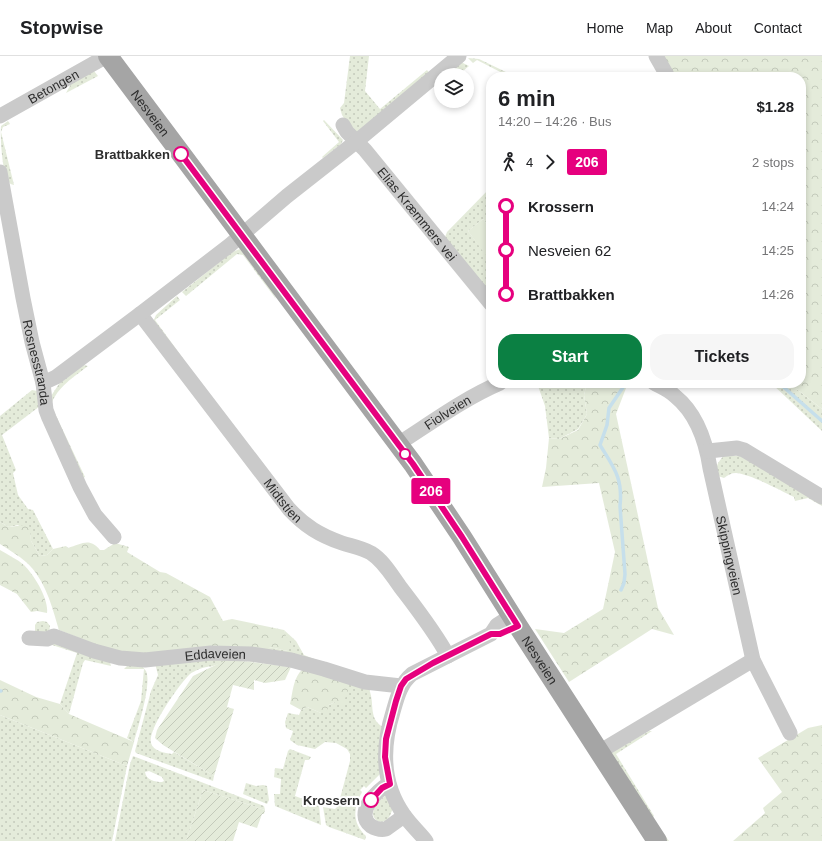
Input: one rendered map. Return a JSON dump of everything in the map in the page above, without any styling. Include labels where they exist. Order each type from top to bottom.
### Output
[{"type":"main road","name":"Nesveien","points":[[107,56],[398,444],[462,537],[514,621],[657,841]]},
{"type":"street","name":"Betongen","points":[[0,116],[107,56]]},
{"type":"street","points":[[43,383],[56,377],[140,314],[460,56]]},
{"type":"street","points":[[656,56],[665,72]]},
{"type":"street","name":"Elias Kræmmers vei","points":[[343,125],[347,132],[437,237],[486,298]]},
{"type":"street","name":"Rosnesstranda","points":[[0,172],[31,335],[43,383],[46,410],[80,487],[95,515],[114,537]]},
{"type":"street","name":"Midtstien","points":[[140,314],[292,513],[314,531],[334,540],[365,550],[376,557],[407,595],[448,656]]},
{"type":"street","name":"Fiolveien","points":[[398,444],[452,409],[491,388]]},
{"type":"street","name":"Skippingveien","points":[[663,388],[671,392],[685,406],[693,417],[704,439],[708,451],[710,468],[753,660],[790,734]]},
{"type":"street","points":[[708,451],[737,448],[744,450],[822,497]]},
{"type":"street","points":[[426,841],[404,816],[393,796],[385,757],[386,739],[401,686],[412,674],[491,634],[497,625],[514,621]]},
{"type":"street","name":"Eddaveien","points":[[30,638],[47,639],[54,636],[111,656],[132,660],[151,660],[211,653],[238,653],[266,656],[291,660],[365,682],[401,686]]},
{"type":"street","points":[[599,752],[753,660]]},
{"type":"street","points":[[390,784],[382,788],[371,800],[366,809],[368,822],[375,835],[404,816]]},
{"type":"green space","points":[[350,56],[369,56],[365,91],[380,109],[427,70],[430,74],[356,134],[353,132],[342,115],[340,108],[344,103]]},
{"type":"green space","points":[[661,56],[822,56],[822,409],[795,388],[806,388],[806,72],[670,72]]},
{"type":"green space","points":[[468,58],[479,59],[506,72],[500,72],[477,60],[473,63]]},
{"type":"green space","points":[[461,62],[469,66],[467,68],[454,68]]},
{"type":"green space","points":[[94,71],[98,76],[66,93],[71,84]]},
{"type":"green space","points":[[324,120],[343,140],[341,144],[323,158],[322,157],[339,142],[323,121]]},
{"type":"green space","points":[[8,121],[10,124],[3,127],[1,132],[1,126]]},
{"type":"green space","points":[[1,132],[14,185],[10,183],[7,178],[2,155]]},
{"type":"green space","points":[[486,192],[486,223],[483,219],[468,231],[486,254],[486,290],[445,237],[447,232]]},
{"type":"green space","points":[[483,219],[486,223],[486,256],[468,231]]},
{"type":"green space","points":[[240,249],[272,290],[276,299],[243,255],[237,254],[186,296],[182,292],[232,252]]},
{"type":"green space","points":[[177,296],[180,300],[155,320],[185,361],[153,322],[156,315]]},
{"type":"green space","points":[[83,365],[88,366],[72,378],[57,393],[51,405],[51,396],[59,384]]},
{"type":"green space","points":[[539,388],[586,388],[584,395],[587,414],[578,429],[559,439],[549,438],[545,406]]},
{"type":"green space","points":[[586,388],[626,388],[616,414],[658,608],[674,635],[652,629],[569,682],[535,629],[564,633],[603,609],[615,552],[599,483],[542,487],[546,468],[549,438],[559,439],[578,430],[587,414],[584,395]]},
{"type":"green space","points":[[776,388],[795,388],[822,409],[822,431]]},
{"type":"green space","points":[[32,390],[37,391],[40,406],[2,435],[16,470],[13,473],[18,495],[28,509],[33,510],[53,549],[47,555],[40,556],[31,541],[30,533],[18,525],[9,527],[0,522],[0,416]]},
{"type":"green space","points":[[51,405],[85,477],[81,479],[51,410]]},
{"type":"green space","points":[[725,455],[740,456],[822,503],[822,506],[808,498],[795,501],[794,497],[749,476],[733,473],[724,478],[718,476],[716,470],[717,465]]},
{"type":"green space","points":[[0,522],[9,527],[24,525],[30,527],[31,541],[40,556],[47,555],[53,549],[66,546],[68,548],[81,543],[93,544],[100,550],[104,550],[115,543],[129,547],[127,552],[160,572],[166,573],[210,597],[223,621],[232,619],[284,630],[290,642],[290,647],[288,651],[269,647],[256,647],[127,657],[59,630],[47,593],[38,576],[26,562],[0,544]]},
{"type":"green space","points":[[0,550],[24,565],[32,575],[46,601],[47,613],[37,611],[31,612],[17,594],[0,585]]},
{"type":"green space","points":[[37,622],[47,622],[50,626],[49,633],[35,631],[35,625]]},
{"type":"green space","points":[[284,630],[296,641],[304,655],[347,672],[247,647],[269,647],[288,651]]},
{"type":"green space","points":[[52,643],[110,662],[111,666],[85,660],[69,714],[60,704],[77,653],[52,645]]},
{"type":"green space","points":[[228,655],[293,667],[234,660],[196,670],[185,679],[172,696],[159,718],[151,737],[151,743],[154,748],[166,753],[172,754],[174,752],[214,776],[213,781],[136,753],[135,751],[151,691],[158,675],[155,663]]},
{"type":"green space","points":[[233,660],[291,667],[285,680],[265,683],[254,680],[254,690],[233,685],[227,707],[234,709],[214,776],[163,745],[155,738],[157,730],[193,676],[224,661]]},
{"type":"green space","points":[[129,664],[142,666],[146,671],[147,677],[144,706],[134,742],[127,738],[141,701],[144,669],[124,669]]},
{"type":"green space","points":[[303,669],[345,679],[348,691],[342,706],[335,702],[329,705],[326,713],[321,713],[307,707],[301,710],[290,704],[295,680]]},
{"type":"green space","points":[[345,679],[368,687],[373,714],[378,723],[383,727],[381,773],[366,788],[364,786],[360,790],[362,792],[357,804],[355,815],[358,826],[366,836],[365,840],[326,825],[323,807],[335,809],[338,806],[350,761],[350,754],[347,749],[336,743],[325,742],[315,749],[297,745],[290,740],[293,731],[286,728],[285,722],[288,713],[299,715],[301,710],[307,707],[321,713],[329,705],[335,702]]},
{"type":"green space","points":[[0,680],[36,697],[60,704],[69,714],[134,742],[127,766],[0,715]]},
{"type":"green space","points":[[0,715],[127,766],[112,841],[0,841]]},
{"type":"green space","points":[[822,725],[822,841],[733,841],[765,813],[763,808],[782,792],[758,758],[808,728]]},
{"type":"green space","points":[[649,731],[652,731],[616,754],[654,816],[652,818],[669,841],[664,841],[611,756],[612,752]]},
{"type":"green space","points":[[290,749],[311,757],[309,760],[305,760],[295,796],[319,805],[321,825],[275,806],[274,794],[280,794],[281,779],[274,777],[275,768],[283,769],[288,751]]},
{"type":"green space","points":[[133,756],[264,806],[265,810],[203,790],[186,841],[115,841],[130,764]],"holes":[[[149,771],[162,777],[164,781],[154,781],[149,779],[145,772]]]},
{"type":"green space","points":[[246,783],[256,786],[267,786],[269,800],[267,804],[243,794]]},
{"type":"green space","points":[[203,790],[265,810],[257,828],[239,822],[233,841],[186,841]]},
{"type":"green space","points":[[386,795],[392,806],[392,810],[389,818],[382,822],[375,819],[373,812],[377,804]]},
{"type":"waterway","points":[[621,590],[624,583],[625,574],[619,480],[600,445],[607,425],[609,408],[623,388]]},
{"type":"waterway","points":[[785,388],[822,421]]},
{"type":"bus line","name":"206","points":[[181,154],[413,464],[462,537],[518,626],[500,634],[491,634],[412,674],[406,679],[401,686],[396,701],[386,739],[385,757],[390,784],[382,788],[371,800]]},
{"type":"place","name":"Brattbakken","points":[[181,154]]},
{"type":"place","name":"Krossern","points":[[371,800]]}]
